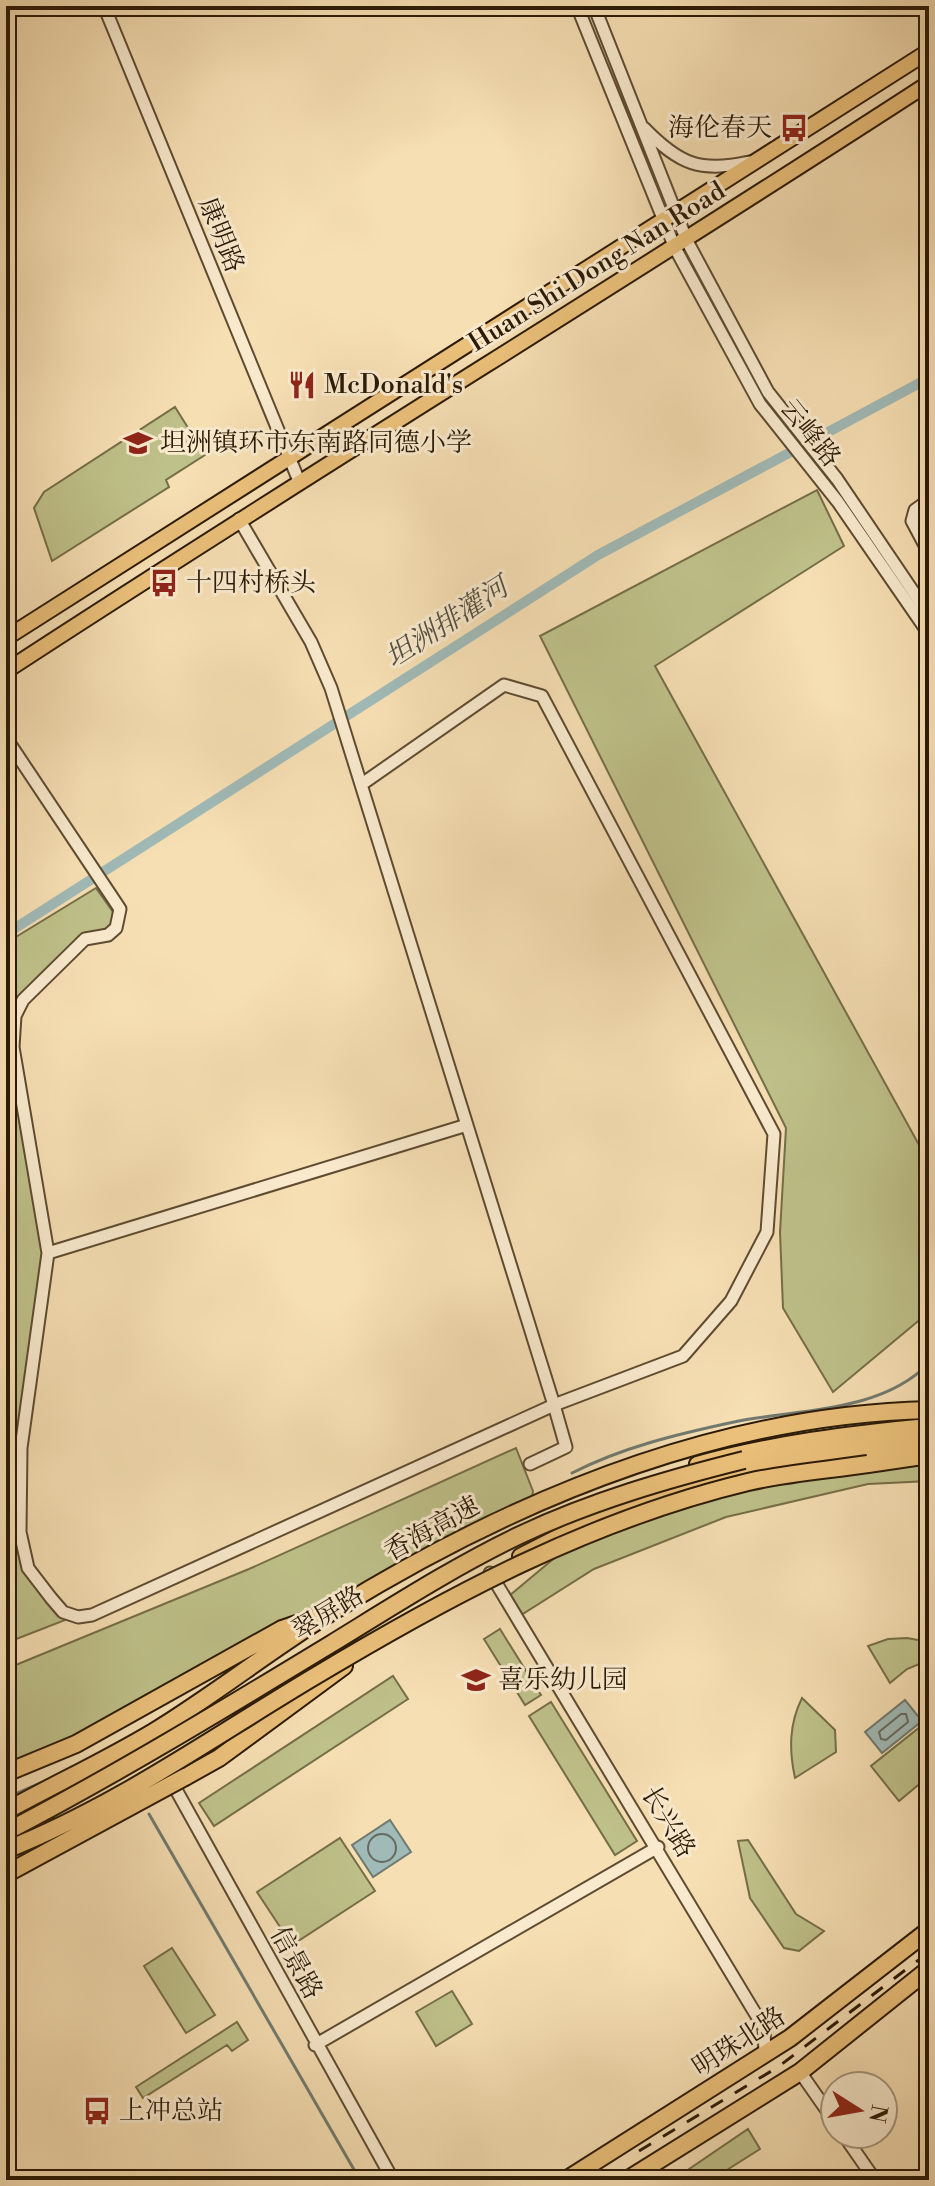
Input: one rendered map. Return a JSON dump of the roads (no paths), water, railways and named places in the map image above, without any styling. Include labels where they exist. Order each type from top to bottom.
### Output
[{"type":"highway","points":[[870,1411],[929,1400]]},
{"type":"highway","name":"香海高速","points":[[6,1811],[153,1732],[334,1610],[501,1519],[579,1483],[660,1455],[870,1411],[929,1410]]},
{"type":"highway","name":"香海高速","points":[[6,1834],[181,1735],[442,1577],[520,1535],[589,1506],[668,1479],[744,1460],[807,1448],[929,1437]]},
{"type":"highway","points":[[6,1852],[73,1822],[175,1766],[313,1677],[454,1596],[599,1528],[750,1482],[929,1455]]},
{"type":"highway","points":[[868,1464],[929,1466]]},
{"type":"highway","points":[[6,1773],[76,1744],[282,1629],[334,1610]]},
{"type":"highway","points":[[6,1874],[219,1758],[367,1648]]},
{"type":"highway","name":"明珠北路","points":[[566,2180],[790,2038],[929,1930]]},
{"type":"highway","points":[[627,2180],[800,2072],[929,1969]]},
{"type":"main road","name":"Huan Shi Dong Nan Road","points":[[6,638],[929,51]]},
{"type":"main road","name":"Huan Shi Dong Nan Road","points":[[6,671],[239,519],[681,244],[929,83]]},
{"type":"main road","name":"翠屏路","points":[[6,1834],[153,1753],[320,1645],[468,1557],[568,1509],[671,1471],[745,1451],[929,1426]]},
{"type":"main road","name":"翠屏路","points":[[6,1852],[163,1766],[357,1647],[585,1522],[653,1494],[747,1468],[819,1456],[929,1446]]},
{"type":"street","name":"康明路","points":[[104,6],[299,481]]},
{"type":"street","points":[[577,6],[681,244]]},
{"type":"street","points":[[594,6],[641,125],[670,216]]},
{"type":"street","points":[[641,125],[664,148],[687,163],[709,168],[759,160]]},
{"type":"street","name":"云峰路","points":[[681,244],[777,408],[837,479],[929,615]]},
{"type":"street","name":"云峰路","points":[[681,244],[768,417],[828,489],[929,634]]},
{"type":"street","points":[[929,500],[915,510],[912,521],[929,553]]},
{"type":"street","points":[[239,519],[310,641],[331,688],[554,1405],[566,1447],[530,1464]]},
{"type":"street","points":[[6,738],[120,909],[116,928],[108,935],[85,939],[33,987],[15,1016],[13,1047],[20,1106],[48,1253],[21,1448],[20,1532],[28,1568],[63,1612],[78,1617],[107,1608],[554,1405],[683,1356],[731,1301],[767,1232],[774,1134],[542,696],[504,685],[362,784]]},
{"type":"street","points":[[48,1253],[467,1125]]},
{"type":"street","name":"长兴路","points":[[490,1573],[658,1847],[764,2028],[765,2055]]},
{"type":"street","name":"信景路","points":[[163,1766],[315,2045],[393,2180]]},
{"type":"street","points":[[315,2045],[658,1847]]},
{"type":"street","points":[[764,2028],[790,2038]]},
{"type":"street","points":[[800,2072],[819,2099]]},
{"type":"street","points":[[854,2150],[875,2180]]},
{"type":"water","points":[[905,1700],[922,1721],[882,1753],[865,1732]]},
{"type":"water","points":[[390,1820],[411,1852],[373,1877],[352,1845]]},
{"type":"waterway","name":"坦洲排灌河","points":[[6,934],[598,555],[929,378]]},
{"type":"waterway","points":[[572,1473],[631,1449],[692,1431],[863,1400],[909,1379],[929,1363]]},
{"type":"waterway","points":[[6,1798],[54,1777]]},
{"type":"waterway","points":[[149,1814],[360,2180]]},
{"type":"railway","points":[[639,2151],[778,2067],[929,1952]]},
{"type":"place","name":"海伦春天","points":[[794,128]]},
{"type":"place","name":"McDonald's","points":[[302,385]]},
{"type":"place","name":"坦洲镇环市东南路同德小学","points":[[138,443]]},
{"type":"place","name":"十四村桥头","points":[[164,583]]},
{"type":"place","name":"喜乐幼儿园","points":[[476,1680]]},
{"type":"place","name":"上冲总站","points":[[97,2111]]}]
